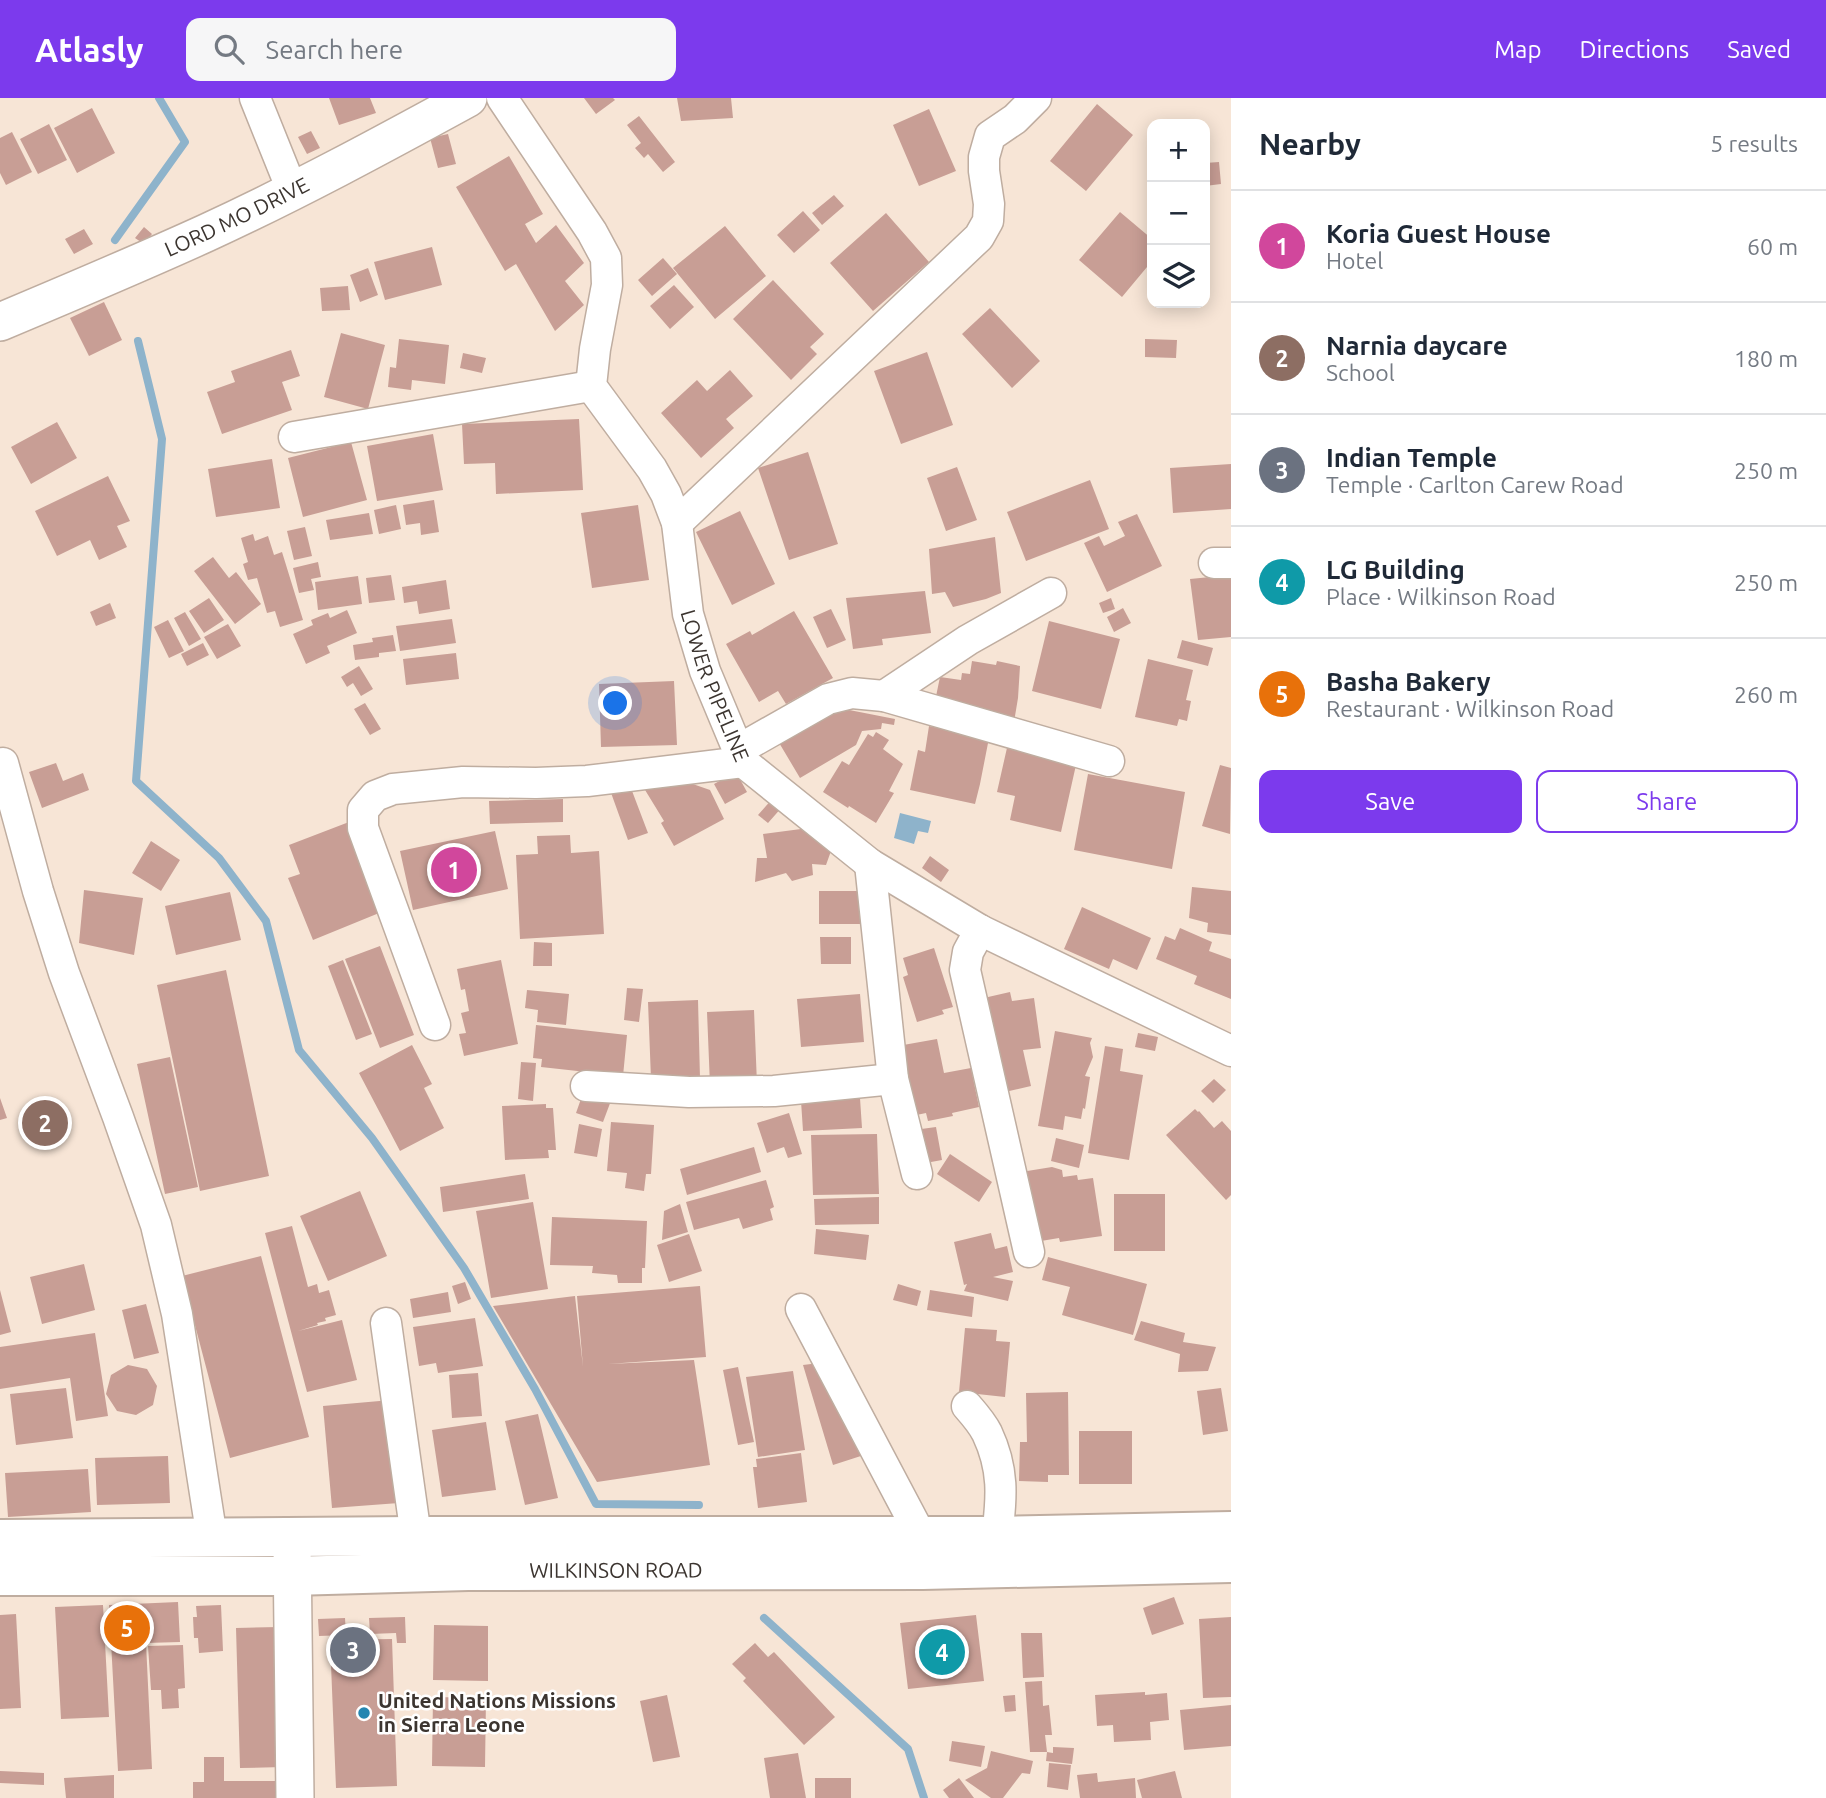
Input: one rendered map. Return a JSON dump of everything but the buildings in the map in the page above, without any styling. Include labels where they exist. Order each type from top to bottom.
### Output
[{"type":"main road","name":"WILKINSON ROAD","points":[[0,1539],[997,1536],[1231,1531]]},
{"type":"main road","name":"WILKINSON ROAD","points":[[0,1576],[923,1570],[1231,1563]]},
{"type":"street","points":[[256,98],[292,190]]},
{"type":"street","name":"LORD MO DRIVE","points":[[0,321],[208,232],[468,98]]},
{"type":"street","points":[[294,437],[591,386],[607,285],[606,258],[592,232],[502,98]]},
{"type":"street","points":[[677,523],[979,237],[988,221],[984,157],[990,136],[1015,119],[1036,98]]},
{"type":"street","name":"LOWER PIPELINE","points":[[591,386],[652,469],[666,494],[677,523],[688,614],[705,671],[740,756],[870,863],[980,930],[1231,1051]]},
{"type":"street","points":[[884,696],[968,640],[1051,593]]},
{"type":"street","points":[[435,1025],[363,828],[363,810],[375,796],[393,789],[463,782],[587,781],[740,756],[828,699],[852,693],[884,696],[1109,761]]},
{"type":"street","points":[[4,763],[38,891],[64,973],[156,1225],[177,1314],[212,1538]]},
{"type":"street","points":[[870,863],[893,1079],[917,1174]]},
{"type":"street","points":[[980,930],[968,952],[965,970],[1029,1252]]},
{"type":"street","points":[[586,1086],[689,1092],[774,1091],[893,1079]]},
{"type":"street","points":[[801,1309],[921,1536]]},
{"type":"street","points":[[386,1323],[416,1536]]},
{"type":"street","points":[[967,1406],[986,1431],[998,1462],[1002,1497],[997,1536]]},
{"type":"street","points":[[292,1537],[295,1798]]},
{"type":"water","points":[[900,813],[931,821],[928,833],[918,831],[914,844],[894,838]]},
{"type":"waterway","points":[[115,240],[185,142],[159,98]]},
{"type":"waterway","points":[[138,341],[162,439],[136,781],[219,858],[266,921],[299,1050],[372,1138],[464,1268],[535,1389],[596,1504],[699,1505]]},
{"type":"waterway","points":[[764,1618],[908,1749],[924,1798]]},
{"type":"place","name":"Koria Guest House","points":[[454,870]]},
{"type":"place","name":"Narnia daycare","points":[[45,1123]]},
{"type":"place","name":"Basha Bakery","points":[[127,1628]]},
{"type":"place","name":"Indian Temple","points":[[353,1650]]},
{"type":"place","name":"LG Building","points":[[942,1652]]},
{"type":"place","name":"United Nations Missions in Sierra Leone","points":[[364,1713]]}]
